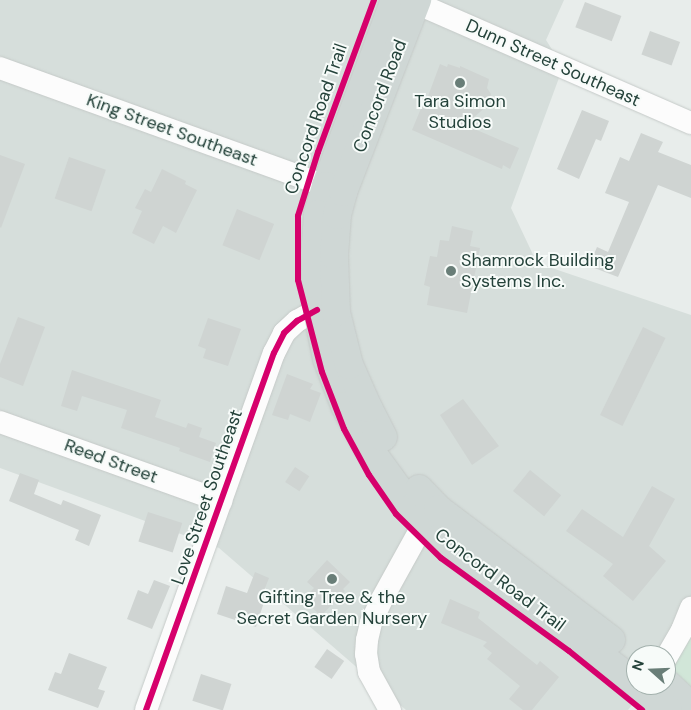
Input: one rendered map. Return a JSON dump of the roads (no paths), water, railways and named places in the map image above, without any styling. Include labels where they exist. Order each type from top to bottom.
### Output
[{"type":"main road","name":"Concord Road","points":[[334,189],[409,1]]},
{"type":"main road","points":[[334,189],[318,214],[314,253],[317,310],[327,359],[345,406],[367,446],[388,478],[424,521],[441,537],[626,676]]},
{"type":"main road","points":[[334,189],[337,214],[334,255],[336,312],[349,365],[368,408],[389,448],[411,480],[438,509],[626,651]]},
{"type":"main road","points":[[676,692],[691,706]]},
{"type":"main road","points":[[650,695],[668,710]]},
{"type":"street","name":"Dunn Street Southeast","points":[[409,1],[691,123]]},
{"type":"street","name":"King Street Southeast","points":[[0,68],[334,189]]},
{"type":"street","name":"Love Street Southeast","points":[[146,710],[274,353],[284,333],[296,321],[317,310]]},
{"type":"street","name":"Reed Street","points":[[0,422],[221,501]]},
{"type":"street","points":[[390,710],[369,672],[366,654],[367,640],[371,622],[382,599],[424,521]]},
{"type":"street","points":[[673,645],[691,608]]},
{"type":"place","name":"Tara Simon Studios","points":[[460,83]]},
{"type":"place","name":"Shamrock Building Systems Inc.","points":[[451,271]]},
{"type":"place","name":"Gifting Tree & the Secret Garden Nursery","points":[[332,579]]}]
